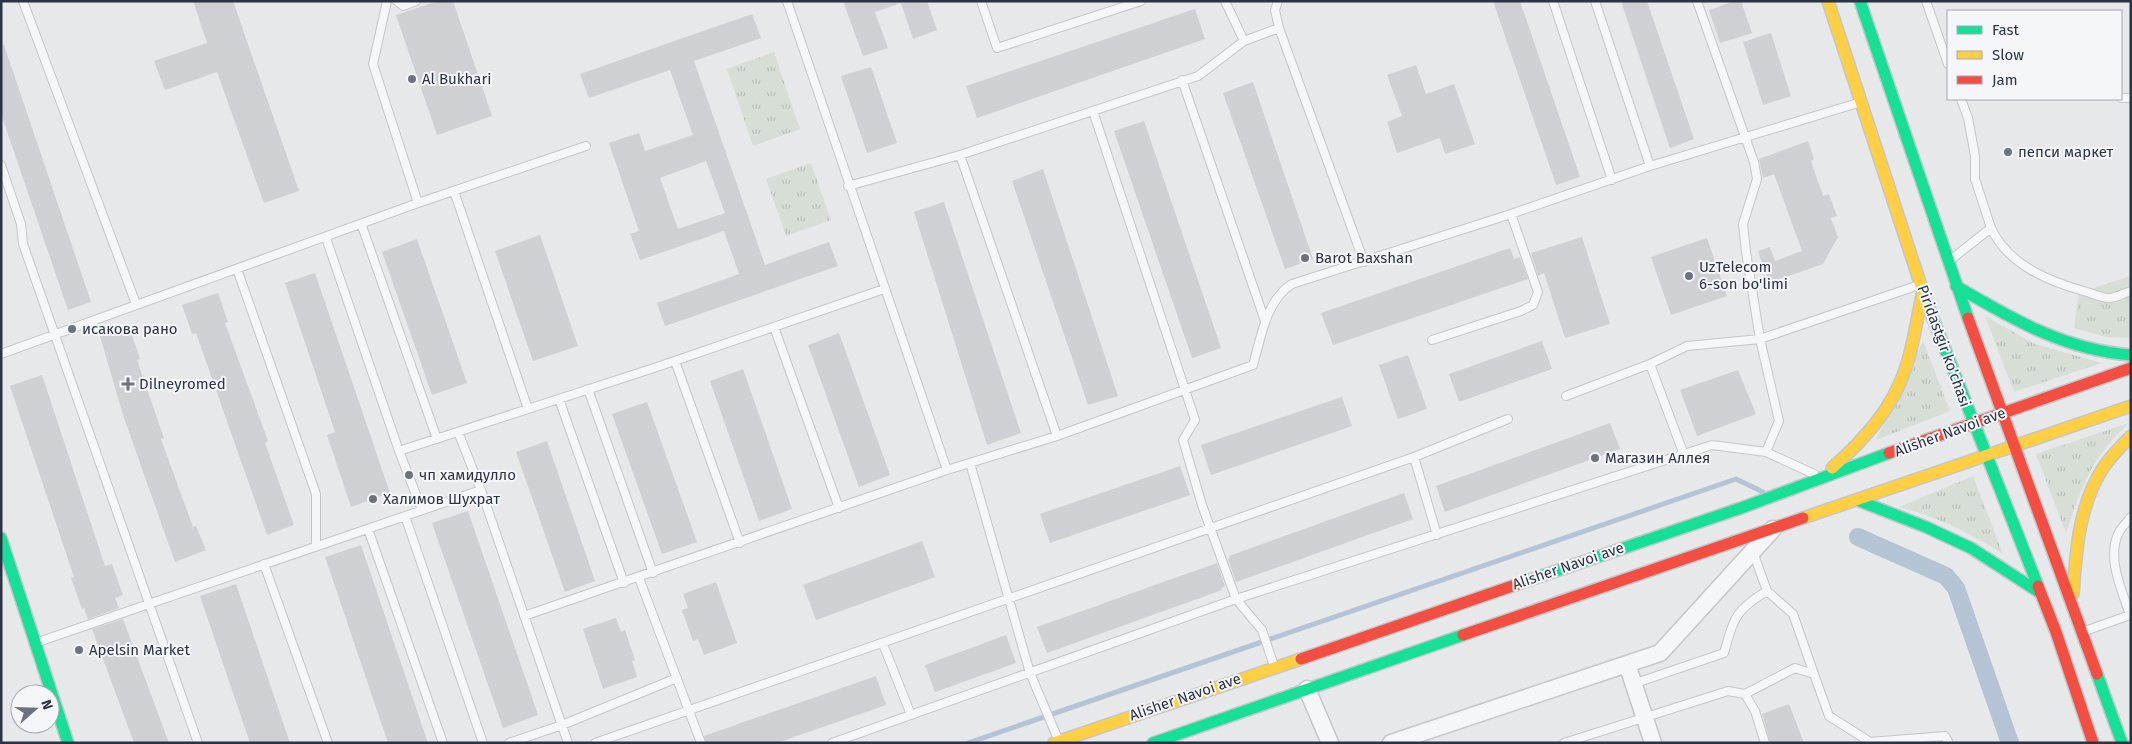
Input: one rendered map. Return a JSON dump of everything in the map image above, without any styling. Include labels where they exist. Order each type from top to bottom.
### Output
[{"type":"main road","name":"Piridastgir ko'chasi","points":[[1828,1],[1863,102],[1922,288],[2056,632],[2093,743]]},
{"type":"main road","points":[[1860,1],[1947,262],[2004,413],[2122,743]]},
{"type":"main road","points":[[1956,286],[2014,320],[2065,344],[2115,355],[2131,355]]},
{"type":"main road","points":[[1821,477],[1855,449],[1890,401],[1902,379],[1910,355],[1922,288]]},
{"type":"main road","name":"Alisher Navoi ave","points":[[1056,742],[1741,508],[1821,477],[2131,368]]},
{"type":"main road","points":[[1152,743],[2015,444],[2131,406]]},
{"type":"main road","points":[[2072,602],[2076,538],[2088,500],[2102,468],[2131,436]]},
{"type":"main road","points":[[1857,500],[1926,526],[1971,548],[2039,592]]},
{"type":"main road","points":[[1,538],[68,743]]},
{"type":"main road","points":[[8,596],[37,684]]},
{"type":"street","points":[[1391,743],[1660,653],[1773,529]]},
{"type":"street","points":[[1627,664],[1653,743]]},
{"type":"street","points":[[1307,689],[1330,743]]},
{"type":"lane","points":[[23,1],[136,304]]},
{"type":"lane","points":[[387,1],[373,64],[418,203]]},
{"type":"lane","points":[[398,1],[403,6],[416,1]]},
{"type":"lane","points":[[787,1],[848,186],[947,470]]},
{"type":"lane","points":[[980,1],[997,48],[1141,1]]},
{"type":"lane","points":[[1225,1],[1244,41]]},
{"type":"lane","points":[[1278,1],[1275,10],[1279,28],[1364,262]]},
{"type":"lane","points":[[1553,1],[1612,180]]},
{"type":"lane","points":[[1595,1],[1650,166]]},
{"type":"lane","points":[[1697,1],[1743,137],[1754,162],[1756,179],[1743,224],[1760,339],[1779,421],[1766,452]]},
{"type":"lane","points":[[1926,1],[1947,61]]},
{"type":"lane","points":[[848,186],[960,155],[1198,76],[1244,41],[1279,28]]},
{"type":"lane","points":[[1182,80],[1265,321]]},
{"type":"lane","points":[[1961,100],[1968,118],[1975,156],[1975,179],[1995,238],[2010,254],[2034,273],[2070,288],[2108,298],[2131,291]]},
{"type":"lane","points":[[524,616],[654,573],[947,470],[1057,436],[1253,365],[1265,321],[1284,289],[1292,284],[1511,214],[1650,166],[1863,102]]},
{"type":"lane","points":[[1093,111],[1195,420],[1183,440],[1210,529],[1236,599],[1262,630],[1274,666]]},
{"type":"lane","points":[[1,354],[136,304],[362,226],[418,203],[586,146]]},
{"type":"lane","points":[[960,155],[1057,436]]},
{"type":"lane","points":[[1,165],[21,224],[22,244],[198,743]]},
{"type":"lane","points":[[454,191],[528,409]]},
{"type":"lane","points":[[1432,340],[1521,311],[1533,305],[1538,292],[1511,214]]},
{"type":"lane","points":[[362,226],[437,438]]},
{"type":"lane","points":[[1947,262],[1991,228]]},
{"type":"lane","points":[[326,238],[398,451],[422,510]]},
{"type":"lane","points":[[237,269],[316,494],[316,546]]},
{"type":"lane","points":[[1566,396],[1650,364],[1687,346],[1760,339],[1922,288]]},
{"type":"lane","points":[[398,451],[675,361],[884,289]]},
{"type":"lane","points":[[774,327],[838,508]]},
{"type":"lane","points":[[675,361],[740,543]]},
{"type":"lane","points":[[1650,364],[1684,454]]},
{"type":"lane","points":[[588,390],[654,573]]},
{"type":"lane","points":[[559,399],[624,583]]},
{"type":"lane","points":[[595,743],[1414,457],[1508,419]]},
{"type":"lane","points":[[458,432],[481,490],[568,743]]},
{"type":"lane","points":[[832,743],[1236,599],[1712,445],[1766,452],[1821,477]]},
{"type":"lane","points":[[1414,457],[1436,534]]},
{"type":"lane","points":[[970,463],[982,498],[1007,598],[1030,673],[1052,724],[1056,742]]},
{"type":"lane","points":[[36,642],[481,490]]},
{"type":"lane","points":[[405,516],[483,743]]},
{"type":"lane","points":[[2083,632],[2130,616],[2116,570],[2114,549],[2119,532],[2131,517]]},
{"type":"lane","points":[[2119,532],[2131,526]]},
{"type":"lane","points":[[368,528],[443,743]]},
{"type":"lane","points":[[1753,552],[1767,591],[1793,614],[1829,716],[1870,742],[1945,736],[1949,743]]},
{"type":"lane","points":[[264,564],[328,743]]},
{"type":"lane","points":[[639,578],[701,743]]},
{"type":"lane","points":[[1633,684],[1724,653],[1734,620],[1746,604],[1767,591]]},
{"type":"lane","points":[[883,644],[911,715]]},
{"type":"lane","points":[[1564,743],[1644,716],[1728,691],[1745,694],[1795,668],[1814,674]]},
{"type":"lane","points":[[510,743],[562,725],[677,678]]},
{"type":"lane","points":[[1745,694],[1755,712],[1765,743]]},
{"type":"green space","points":[[774,52],[800,129],[753,146],[727,69]]},
{"type":"green space","points":[[811,163],[831,220],[786,236],[766,179]]},
{"type":"green space","points":[[2131,276],[2131,338],[2106,337],[2074,328],[2079,293]]},
{"type":"green space","points":[[1985,316],[2035,344],[2102,363],[2014,392]]},
{"type":"green space","points":[[1923,341],[1950,411],[1876,440]]},
{"type":"green space","points":[[2129,423],[2105,448],[2089,474],[2066,533],[2036,454]]},
{"type":"green space","points":[[1973,476],[2003,554],[1953,526],[1899,507]]},
{"type":"building","points":[[193,1],[233,1],[299,191],[264,203],[217,72],[165,90],[154,61],[207,43]]},
{"type":"building","points":[[438,1],[453,1],[492,116],[437,135],[396,15]]},
{"type":"building","points":[[843,1],[927,1],[937,30],[913,39],[901,3],[875,12],[888,48],[863,56]]},
{"type":"building","points":[[1493,1],[1520,1],[1580,177],[1556,185]]},
{"type":"building","points":[[1621,1],[1647,1],[1694,139],[1670,148]]},
{"type":"building","points":[[1735,1],[1741,1],[1752,33],[1720,43],[1709,10]]},
{"type":"building","points":[[1195,9],[1205,39],[977,118],[966,86]]},
{"type":"building","points":[[752,14],[761,38],[694,61],[765,265],[829,242],[838,266],[665,326],[657,303],[739,274],[724,231],[640,260],[630,234],[639,231],[609,143],[639,133],[645,151],[693,135],[670,70],[589,98],[580,74]],"holes":[[[706,161],[725,213],[678,229],[660,178]]]},
{"type":"building","points":[[1771,33],[1791,96],[1763,105],[1743,42]]},
{"type":"building","points":[[1,45],[4,45],[91,302],[68,310],[1,114]]},
{"type":"building","points":[[1416,65],[1426,94],[1454,84],[1475,144],[1445,154],[1440,138],[1397,153],[1387,122],[1402,116],[1387,75]]},
{"type":"building","points":[[871,67],[897,143],[867,153],[841,76]]},
{"type":"building","points":[[1253,82],[1313,259],[1285,269],[1223,93]]},
{"type":"building","points":[[1144,121],[1221,348],[1192,358],[1114,131]]},
{"type":"building","points":[[1808,141],[1814,159],[1811,161],[1823,196],[1829,194],[1837,216],[1831,218],[1838,237],[1823,264],[1769,283],[1758,251],[1770,247],[1775,261],[1802,251],[1774,174],[1763,178],[1759,159]]},
{"type":"building","points":[[1043,169],[1118,396],[1088,405],[1012,181]]},
{"type":"building","points":[[944,202],[1021,433],[987,445],[914,212]]},
{"type":"building","points":[[540,235],[578,346],[533,361],[495,251]]},
{"type":"building","points":[[1582,237],[1610,324],[1565,338],[1544,273],[1538,276],[1531,253]]},
{"type":"building","name":"UzTelecom 6-son bo'limi","points":[[1707,238],[1727,296],[1671,315],[1651,257]]},
{"type":"building","points":[[417,239],[467,383],[432,395],[382,252]]},
{"type":"building","points":[[1510,248],[1514,259],[1520,257],[1528,279],[1333,345],[1321,313]]},
{"type":"building","points":[[315,273],[390,493],[351,507],[327,435],[335,432],[285,283]]},
{"type":"building","points":[[218,293],[228,322],[225,323],[268,441],[265,443],[294,525],[267,535],[196,333],[192,334],[182,305]]},
{"type":"building","points":[[129,326],[140,359],[137,360],[164,438],[161,439],[193,527],[196,526],[206,550],[175,562],[123,415],[100,336]]},
{"type":"building","points":[[839,333],[890,475],[859,487],[808,345]]},
{"type":"building","points":[[1542,341],[1552,369],[1459,402],[1449,374]]},
{"type":"building","points":[[1408,355],[1427,409],[1398,419],[1379,365]]},
{"type":"building","points":[[743,369],[792,509],[759,521],[710,381]]},
{"type":"building","points":[[1738,370],[1756,414],[1697,436],[1680,390]]},
{"type":"building","points":[[42,375],[105,566],[112,564],[123,595],[115,598],[119,608],[88,619],[84,608],[82,609],[71,578],[74,577],[10,386]]},
{"type":"building","points":[[1342,397],[1352,426],[1211,475],[1201,445]]},
{"type":"building","points":[[647,402],[697,542],[662,554],[612,414]]},
{"type":"building","points":[[1610,423],[1620,449],[1445,512],[1436,486]]},
{"type":"building","points":[[547,441],[595,581],[565,592],[516,452]]},
{"type":"building","points":[[1180,466],[1190,495],[1050,543],[1040,514]]},
{"type":"building","points":[[1404,493],[1413,519],[1236,582],[1228,559],[1230,558],[1229,556]]},
{"type":"building","points":[[468,511],[538,715],[503,728],[432,523]]},
{"type":"building","points":[[922,541],[935,577],[816,620],[803,585]]},
{"type":"building","points":[[361,545],[428,743],[388,743],[325,557]]},
{"type":"building","points":[[1217,563],[1225,586],[1221,588],[1222,590],[1047,653],[1037,627]]},
{"type":"building","points":[[716,582],[737,643],[704,655],[698,639],[693,641],[682,610],[688,608],[683,594]]},
{"type":"building","points":[[236,584],[290,743],[250,743],[200,596]]},
{"type":"building","points":[[616,618],[621,632],[625,630],[635,660],[632,661],[637,677],[603,689],[583,629]]},
{"type":"building","points":[[123,619],[169,743],[134,743],[92,629]]},
{"type":"building","points":[[1006,635],[1016,663],[935,692],[925,665]]},
{"type":"building","points":[[876,676],[886,705],[777,743],[706,743],[704,736]]},
{"type":"building","points":[[1789,704],[1804,743],[1770,743],[1762,714]]},
{"type":"waterway","points":[[968,743],[1736,479],[1763,492]]},
{"type":"waterway","points":[[1858,537],[1946,576],[1956,588],[2010,743]]},
{"type":"traffic: fast","points":[[1860,1],[1968,318]]},
{"type":"traffic: fast","points":[[1956,286],[2019,321],[2061,340],[2107,352],[2131,355]]},
{"type":"traffic: fast","points":[[1925,298],[2038,586]]},
{"type":"traffic: fast","points":[[1521,583],[1741,508],[1889,453]]},
{"type":"traffic: fast","points":[[1857,500],[1926,527],[1971,548],[2039,592]]},
{"type":"traffic: fast","points":[[1,538],[68,743]]},
{"type":"traffic: fast","points":[[1153,743],[1463,635]]},
{"type":"traffic: fast","points":[[2097,674],[2122,743]]},
{"type":"traffic: slow","points":[[1828,1],[1925,298]]},
{"type":"traffic: slow","points":[[1832,468],[1866,435],[1893,396],[1909,358],[1923,292]]},
{"type":"traffic: slow","points":[[1803,518],[2131,406]]},
{"type":"traffic: slow","points":[[2073,594],[2077,545],[2089,497],[2103,468],[2131,436]]},
{"type":"traffic: slow","points":[[1054,743],[1301,659]]},
{"type":"traffic: jam","points":[[1968,318],[2097,674]]},
{"type":"traffic: jam","points":[[1889,453],[2131,368]]},
{"type":"traffic: jam","points":[[1463,635],[1803,518]]},
{"type":"traffic: jam","points":[[1301,659],[1521,583]]},
{"type":"traffic: jam","points":[[2038,586],[2056,632],[2093,743]]},
{"type":"place","name":"Al Bukhari","points":[[412,79]]},
{"type":"place","name":"пепси маркет","points":[[2008,152]]},
{"type":"place","name":"Barot Baxshan","points":[[1305,258]]},
{"type":"place","name":"UzTelecom 6-son bo'limi","points":[[1689,276]]},
{"type":"place","name":"исакова рано","points":[[72,329]]},
{"type":"place","name":"Dilneyromed","points":[[128,384]]},
{"type":"place","name":"Магазин Аллея","points":[[1595,458]]},
{"type":"place","name":"чп хамидулло","points":[[409,475]]},
{"type":"place","name":"Халимов Шухрат","points":[[373,499]]},
{"type":"place","name":"Apelsin Market","points":[[79,650]]}]
